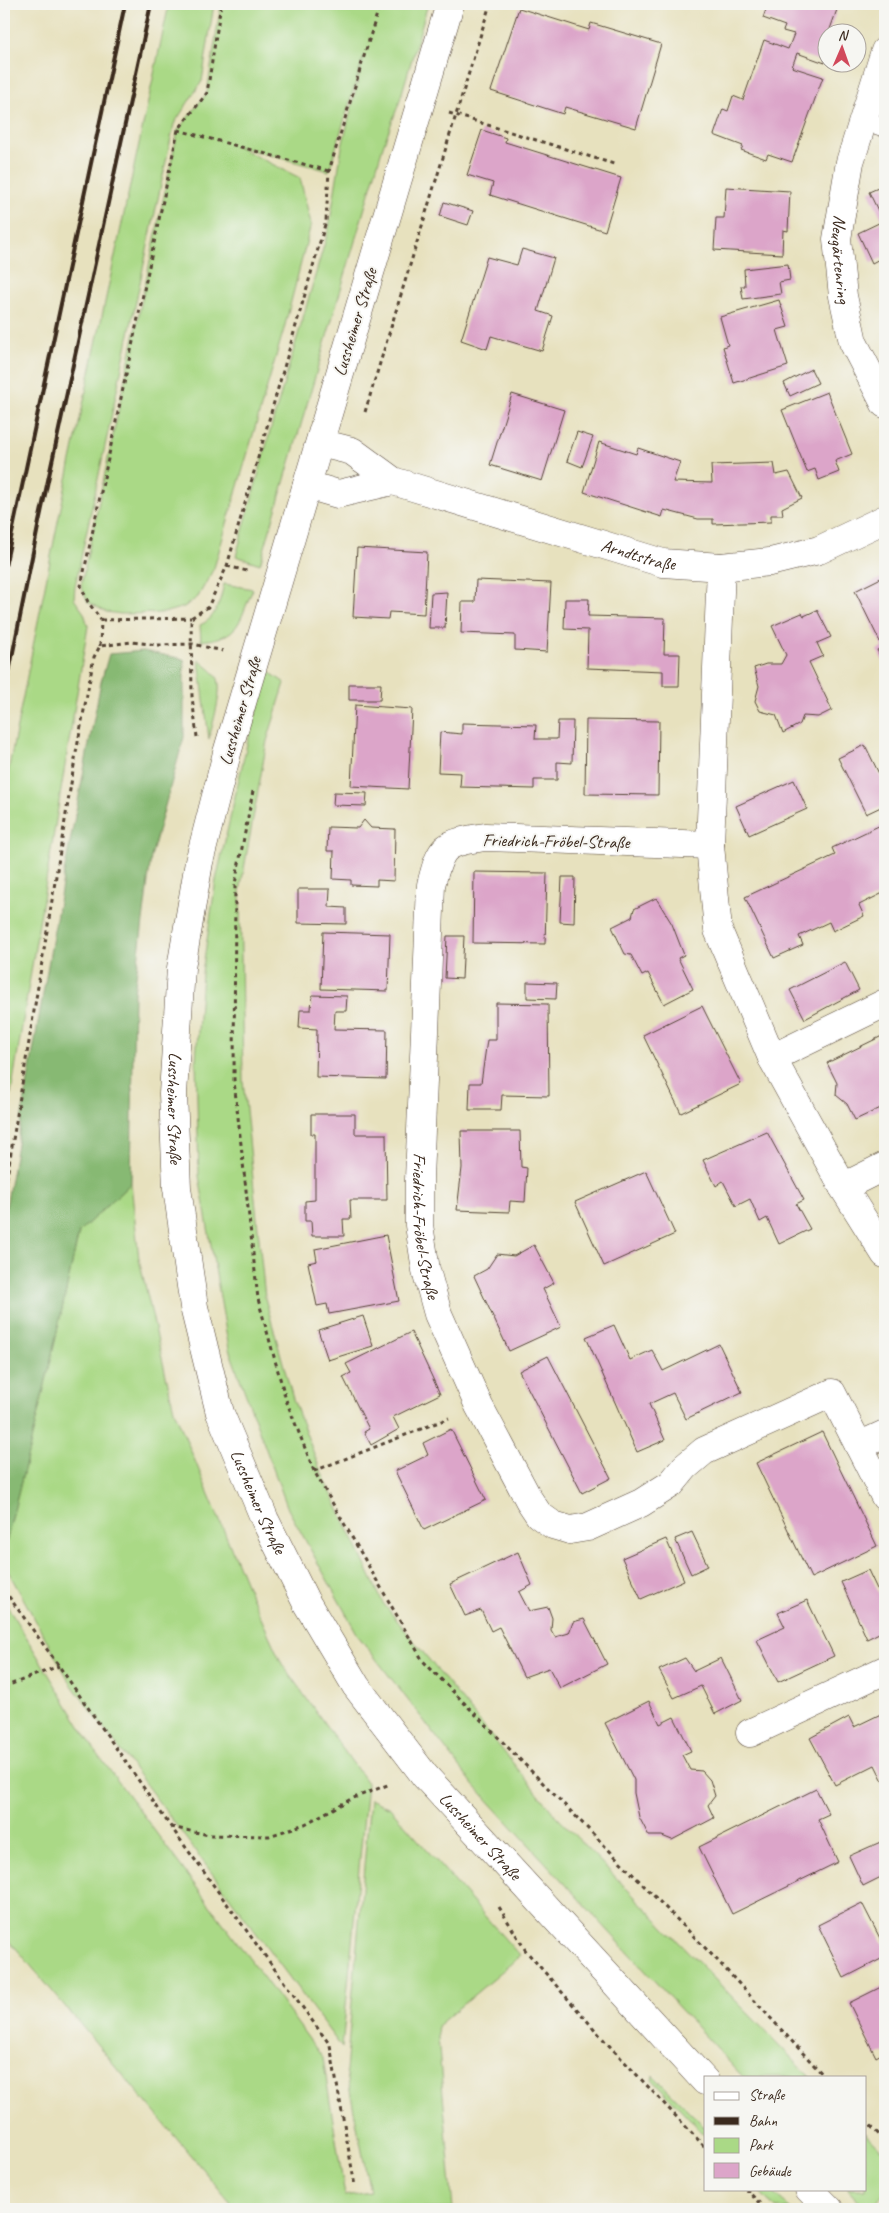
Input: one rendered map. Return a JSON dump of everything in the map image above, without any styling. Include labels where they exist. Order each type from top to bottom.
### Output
[{"type":"street","name":"Lussheimer Straße","points":[[450,4],[227,753],[199,862],[181,968],[173,1094],[177,1188],[194,1307],[220,1412],[265,1520],[306,1602],[356,1686],[425,1776],[704,2080]]},
{"type":"street","name":"Neugärtenring","points":[[885,51],[874,124],[850,162],[837,239],[843,296],[853,342],[885,404]]},
{"type":"street","name":"Arndtstraße","points":[[320,443],[352,451],[393,481],[663,563],[722,567],[770,562],[819,550],[885,518]]},
{"type":"street","points":[[307,485],[338,494],[393,481]]},
{"type":"street","points":[[722,567],[710,845],[718,930],[772,1058],[843,1187],[885,1254]]},
{"type":"street","name":"Friedrich-Fröbel-Straße","points":[[710,845],[485,837],[462,840],[446,846],[437,861],[431,885],[419,1226],[426,1270],[438,1314],[479,1406],[539,1515],[553,1525],[570,1530],[588,1527],[641,1503],[671,1484],[685,1467],[704,1451],[832,1393],[859,1446]]},
{"type":"street","points":[[772,1058],[885,1003]]},
{"type":"street","points":[[843,1187],[885,1166]]},
{"type":"street","points":[[885,1434],[859,1446],[885,1497]]},
{"type":"street","points":[[750,1733],[885,1670]]},
{"type":"street","points":[[810,2190],[829,2209]]},
{"type":"path","points":[[4,1194],[76,753],[94,657],[100,646],[101,620],[88,602],[81,586],[178,130],[208,93],[221,4]]},
{"type":"path","points":[[101,620],[191,618],[208,607],[227,566],[326,222],[329,171],[380,4]]},
{"type":"path","points":[[352,451],[490,4]]},
{"type":"path","points":[[420,103],[617,165]]},
{"type":"path","points":[[178,130],[329,171]]},
{"type":"path","points":[[227,566],[278,579]]},
{"type":"path","points":[[191,618],[193,644],[192,697],[198,739]]},
{"type":"path","points":[[100,646],[132,642],[158,645],[193,644]]},
{"type":"path","points":[[253,788],[235,884],[234,1081],[258,1299],[286,1400],[314,1471],[423,1661],[717,1960],[824,2076]]},
{"type":"path","points":[[314,1471],[479,1406]]},
{"type":"path","points":[[4,1590],[170,1827],[330,2045],[354,2186]]},
{"type":"path","points":[[4,1687],[59,1666]]},
{"type":"path","points":[[170,1827],[209,1835],[269,1836],[305,1824],[350,1799],[394,1782]]},
{"type":"path","points":[[496,1903],[526,1951],[604,2040],[704,2145]]},
{"type":"path","points":[[866,2121],[885,2141]]},
{"type":"path","points":[[747,2190],[765,2209]]},
{"type":"green space","points":[[169,4],[214,4],[202,81],[174,124],[75,586],[74,599],[84,613],[88,626],[4,1136],[4,792],[57,526]]},
{"type":"green space","points":[[221,4],[428,4],[399,103],[383,146],[260,564],[236,556],[329,228],[342,147],[364,55],[329,171],[236,146],[300,178],[311,224],[284,329],[214,568],[198,597],[184,607],[163,613],[121,614],[106,612],[88,602],[81,586],[178,130],[207,93]]},
{"type":"green space","points":[[224,584],[253,589],[241,619],[231,632],[214,639],[201,641],[200,625],[206,622],[214,613]]},
{"type":"green space","points":[[143,651],[184,659],[184,737],[151,857],[134,993],[131,1183],[79,1232],[49,1368],[4,1551],[4,1219],[64,873],[101,682],[109,654]]},
{"type":"green space","points":[[199,660],[214,673],[219,683],[215,716],[209,739]]},
{"type":"green space","points":[[269,672],[285,683],[267,741],[240,891],[243,1080],[265,1298],[293,1399],[319,1467],[383,1603],[556,1816],[809,2076],[742,2076],[473,1784],[359,1637],[288,1509],[229,1349],[199,1176],[196,1060],[202,973],[216,880],[247,744]]},
{"type":"green space","points":[[131,1183],[139,1259],[174,1410],[251,1596],[282,1664],[367,1783],[342,2048],[71,1684],[4,1564],[4,1551],[49,1368],[79,1232]]},
{"type":"green space","points":[[4,1601],[94,1749],[323,2058],[345,2196],[370,2192],[346,2070],[370,1799],[390,1808],[520,1956],[437,2026],[453,2209],[236,2209],[4,1934]]},
{"type":"green space","points":[[653,2075],[704,2126],[704,2134],[652,2079]]},
{"type":"green space","points":[[866,2134],[885,2154],[885,2196],[883,2195],[866,2209],[848,2190],[866,2190]]},
{"type":"green space","points":[[758,2190],[769,2190],[791,2209],[776,2209]]},
{"type":"building","points":[[768,4],[839,4],[833,22],[816,22],[816,60],[797,53],[792,67],[823,77],[792,162],[768,154],[766,159],[741,150],[743,146],[714,135],[723,109],[728,111],[733,96],[743,100],[764,40],[788,49],[794,34],[783,31],[785,26],[763,18]]},
{"type":"building","points":[[519,8],[589,30],[591,23],[661,44],[636,128],[565,107],[563,114],[491,91]]},
{"type":"building","points":[[482,130],[506,138],[505,142],[621,178],[605,231],[490,195],[493,183],[467,175]]},
{"type":"building","points":[[885,185],[885,256],[872,263],[858,233],[883,221],[869,192]]},
{"type":"building","points":[[726,187],[790,191],[788,231],[783,230],[782,254],[714,250],[716,218],[724,218]]},
{"type":"building","points":[[444,202],[473,211],[468,225],[440,216]]},
{"type":"building","points":[[522,249],[554,258],[538,311],[553,316],[542,351],[491,336],[487,349],[461,340],[487,257],[517,265]]},
{"type":"building","points":[[788,264],[790,280],[779,282],[781,294],[743,299],[741,286],[745,286],[744,269]]},
{"type":"building","points":[[779,300],[788,327],[777,330],[788,366],[734,383],[723,347],[728,345],[720,317]]},
{"type":"building","points":[[811,369],[818,383],[790,396],[784,383]]},
{"type":"building","points":[[827,392],[852,454],[835,461],[839,472],[819,480],[815,469],[807,472],[782,410]]},
{"type":"building","points":[[512,394],[564,410],[542,481],[490,465]]},
{"type":"building","points":[[577,432],[593,437],[582,467],[567,461]]},
{"type":"building","points":[[599,442],[636,454],[638,448],[680,462],[673,482],[712,483],[711,465],[774,463],[776,475],[789,472],[802,498],[782,508],[783,515],[771,515],[771,522],[713,524],[713,519],[698,519],[664,510],[662,517],[584,492]]},
{"type":"building","points":[[357,548],[427,552],[424,614],[389,612],[388,619],[353,617]]},
{"type":"building","points":[[885,576],[885,665],[877,650],[883,648],[855,591]]},
{"type":"building","points":[[476,580],[551,583],[547,652],[515,650],[515,635],[461,633],[462,602],[475,602]]},
{"type":"building","points":[[447,592],[445,628],[429,628],[431,593]]},
{"type":"building","points":[[565,599],[589,599],[588,616],[665,618],[664,654],[680,654],[679,686],[663,686],[663,671],[587,668],[588,630],[564,629]]},
{"type":"building","points":[[817,610],[831,637],[817,643],[823,656],[809,662],[832,710],[818,717],[803,716],[800,724],[783,733],[776,715],[760,711],[755,701],[759,686],[754,668],[766,664],[781,664],[786,655],[772,626],[802,613],[804,616]]},
{"type":"building","points":[[349,684],[381,684],[380,700],[349,700]]},
{"type":"building","points":[[355,705],[412,709],[408,789],[351,786]]},
{"type":"building","points":[[586,720],[659,721],[658,795],[585,794]]},
{"type":"building","points":[[558,721],[573,721],[572,763],[557,762],[557,780],[534,780],[534,789],[460,787],[461,773],[438,772],[440,732],[462,734],[462,723],[536,725],[535,739],[557,739]]},
{"type":"building","points":[[865,745],[885,786],[885,805],[866,814],[838,758]]},
{"type":"building","points":[[794,780],[807,809],[749,835],[736,806]]},
{"type":"building","points":[[334,792],[367,793],[366,806],[333,805]]},
{"type":"building","points":[[364,820],[371,828],[395,829],[394,881],[377,880],[377,886],[351,885],[351,880],[333,879],[334,851],[327,851],[328,827],[358,828]]},
{"type":"building","points":[[885,823],[885,892],[859,905],[864,916],[833,931],[829,922],[799,936],[803,945],[774,958],[745,897],[835,855],[832,848]]},
{"type":"building","points":[[474,872],[547,873],[545,944],[473,943]]},
{"type":"building","points":[[562,877],[575,877],[574,923],[560,922]]},
{"type":"building","points":[[298,889],[330,889],[329,907],[346,908],[346,924],[298,923]]},
{"type":"building","points":[[656,898],[672,924],[684,955],[678,958],[693,989],[664,1004],[648,973],[642,976],[631,955],[625,954],[612,927],[632,917],[634,909]]},
{"type":"building","points":[[323,932],[390,934],[388,991],[321,989]]},
{"type":"building","points":[[447,936],[464,936],[462,979],[445,978]]},
{"type":"building","points":[[845,962],[859,990],[805,1019],[790,990]]},
{"type":"building","points":[[527,982],[557,983],[556,999],[527,998]]},
{"type":"building","points":[[312,995],[347,996],[346,1011],[335,1011],[334,1029],[387,1030],[386,1079],[316,1077],[317,1029],[299,1028],[300,1010],[311,1010]]},
{"type":"building","points":[[496,1003],[548,1004],[549,1096],[502,1095],[501,1110],[469,1110],[470,1083],[481,1083],[487,1040],[496,1040]]},
{"type":"building","points":[[702,1006],[741,1084],[681,1113],[643,1035]]},
{"type":"building","points":[[885,1027],[885,1106],[855,1120],[847,1104],[836,1095],[837,1083],[827,1063],[884,1035],[881,1028]]},
{"type":"building","points":[[311,1114],[355,1114],[355,1134],[386,1134],[387,1200],[350,1200],[351,1219],[343,1219],[344,1236],[312,1236],[311,1221],[305,1221],[305,1201],[315,1200],[315,1134],[311,1134]]},
{"type":"building","points":[[461,1131],[520,1131],[521,1167],[527,1168],[525,1202],[510,1201],[509,1212],[457,1210],[462,1168]]},
{"type":"building","points":[[767,1132],[804,1200],[796,1204],[810,1229],[779,1244],[767,1218],[760,1222],[750,1199],[736,1206],[723,1181],[716,1186],[703,1160]]},
{"type":"building","points":[[646,1171],[675,1234],[604,1266],[575,1202]]},
{"type":"building","points":[[386,1235],[399,1301],[329,1314],[327,1304],[317,1306],[308,1263],[317,1261],[315,1249]]},
{"type":"building","points":[[534,1245],[554,1283],[543,1289],[561,1327],[509,1351],[474,1276],[487,1269],[497,1254],[514,1256]]},
{"type":"building","points":[[363,1316],[373,1346],[328,1360],[318,1330]]},
{"type":"building","points":[[614,1325],[630,1360],[652,1350],[663,1371],[719,1344],[742,1392],[686,1419],[673,1393],[649,1404],[665,1440],[637,1452],[586,1337]]},
{"type":"building","points":[[411,1332],[440,1394],[393,1417],[399,1429],[371,1445],[364,1432],[369,1429],[343,1377],[351,1373],[346,1364]]},
{"type":"building","points":[[548,1356],[611,1478],[582,1493],[519,1371]]},
{"type":"building","points":[[451,1429],[486,1500],[424,1530],[395,1471],[428,1455],[423,1443]]},
{"type":"building","points":[[822,1432],[877,1546],[811,1578],[756,1463]]},
{"type":"building","points":[[692,1532],[708,1566],[691,1574],[675,1539]]},
{"type":"building","points":[[666,1539],[684,1580],[641,1599],[622,1558]]},
{"type":"building","points":[[518,1552],[532,1585],[519,1592],[529,1611],[548,1607],[552,1618],[551,1630],[555,1637],[569,1633],[573,1622],[584,1619],[607,1664],[560,1688],[549,1668],[524,1677],[499,1627],[491,1631],[481,1610],[465,1616],[450,1584]]},
{"type":"building","points":[[868,1570],[885,1606],[885,1630],[867,1639],[841,1582]]},
{"type":"building","points":[[807,1600],[834,1656],[778,1682],[757,1640],[785,1627],[778,1613]]},
{"type":"building","points":[[685,1658],[694,1671],[721,1658],[742,1700],[715,1714],[701,1686],[674,1698],[659,1670]]},
{"type":"building","points":[[649,1701],[660,1724],[674,1717],[691,1751],[682,1755],[690,1770],[702,1771],[710,1780],[715,1796],[708,1805],[714,1818],[672,1840],[662,1836],[649,1836],[639,1817],[634,1793],[634,1780],[605,1723]]},
{"type":"building","points":[[885,1712],[885,1781],[883,1781],[875,1765],[835,1785],[810,1738],[849,1717],[854,1727]]},
{"type":"building","points":[[816,1789],[829,1814],[818,1819],[838,1862],[732,1914],[699,1847]]},
{"type":"building","points":[[885,1840],[885,1875],[863,1886],[849,1856]]},
{"type":"building","points":[[862,1903],[885,1948],[885,1957],[844,1978],[818,1925]]},
{"type":"building","points":[[885,1985],[885,2052],[876,2057],[849,2003]]},
{"type":"railway","points":[[4,571],[125,4]]},
{"type":"railway","points":[[4,697],[39,522],[151,4]]}]
